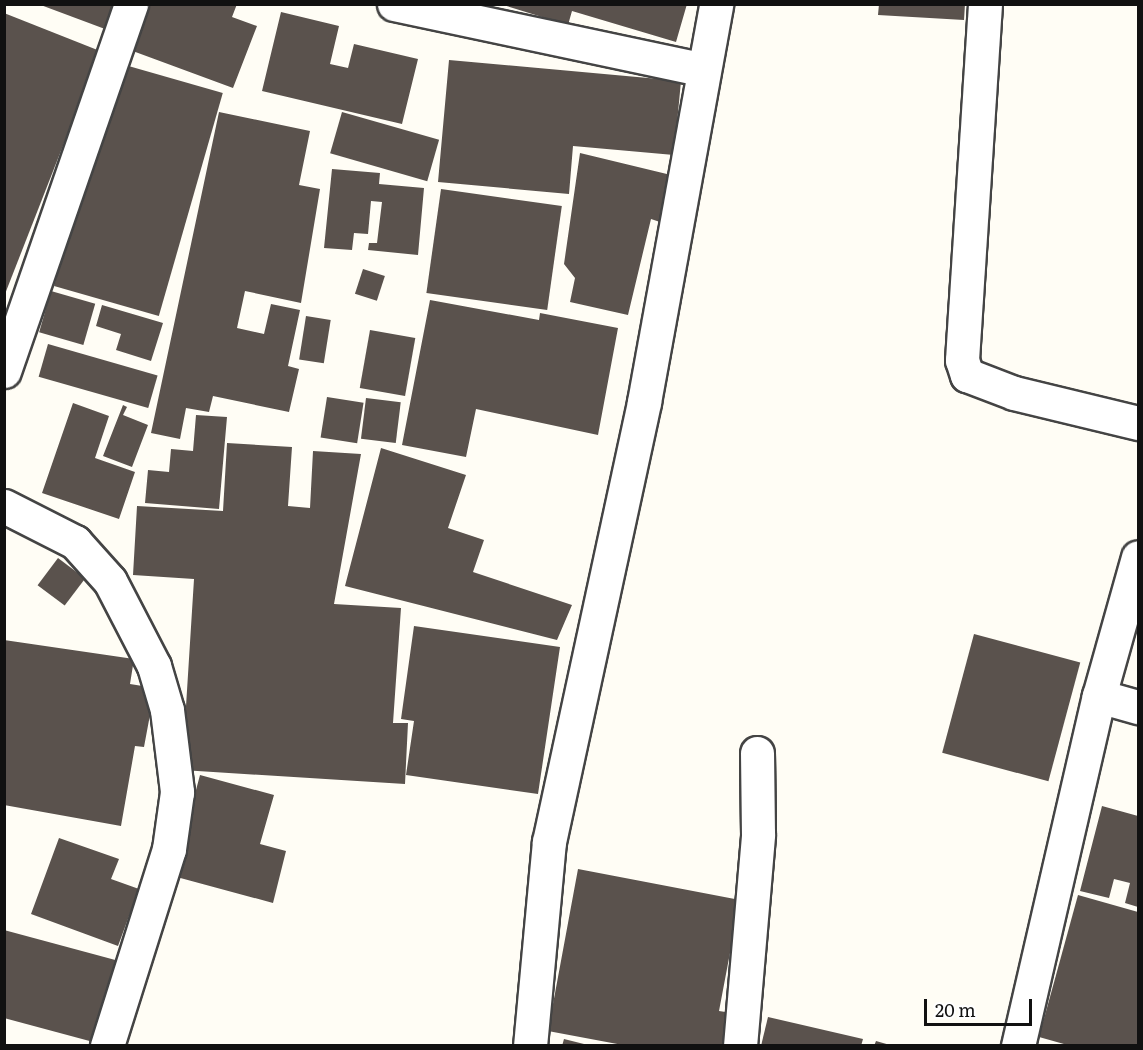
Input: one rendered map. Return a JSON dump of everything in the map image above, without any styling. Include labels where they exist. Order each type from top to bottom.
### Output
[{"type":"street","points":[[4,371],[131,4]]},
{"type":"street","points":[[394,4],[701,69]]},
{"type":"street","points":[[530,1046],[549,842],[644,402],[701,69],[716,4]]},
{"type":"street","points":[[985,4],[962,360],[967,375],[1014,393],[1138,423]]},
{"type":"street","points":[[4,506],[75,542],[110,581],[154,666],[167,710],[177,792],[169,849],[107,1046]]},
{"type":"street","points":[[1018,1046],[1100,696],[1138,556]]},
{"type":"street","points":[[1100,696],[1138,707]]},
{"type":"street","points":[[740,1046],[758,834],[757,753]]},
{"type":"building","points":[[38,4],[114,4],[105,29]]},
{"type":"building","points":[[146,4],[237,4],[232,17],[257,26],[233,88],[130,50]]},
{"type":"building","points":[[500,4],[687,4],[676,42],[572,11],[568,25]]},
{"type":"building","points":[[879,4],[965,4],[964,20],[878,15]]},
{"type":"building","points":[[281,12],[339,26],[330,64],[348,68],[354,44],[418,59],[402,124],[262,91]]},
{"type":"building","points":[[4,13],[100,51],[5,294],[4,294]]},
{"type":"building","points":[[449,60],[681,81],[674,155],[573,146],[569,194],[438,182]]},
{"type":"building","points":[[118,63],[223,93],[159,316],[54,286]]},
{"type":"building","points":[[219,112],[310,131],[299,185],[320,189],[301,303],[245,291],[237,328],[264,334],[271,304],[300,310],[288,366],[299,369],[289,412],[213,396],[209,412],[186,408],[180,439],[151,433]]},
{"type":"building","points":[[342,112],[439,140],[427,181],[330,153]]},
{"type":"building","points":[[580,153],[671,175],[660,222],[651,219],[628,315],[570,302],[575,278],[564,264]]},
{"type":"building","points":[[332,169],[380,173],[379,184],[424,188],[418,255],[368,250],[369,243],[377,243],[382,202],[371,201],[368,234],[354,233],[352,250],[324,248]]},
{"type":"building","points":[[441,189],[562,206],[547,310],[426,293]]},
{"type":"building","points":[[363,269],[385,276],[377,301],[355,294]]},
{"type":"building","points":[[51,291],[95,304],[83,345],[39,332]]},
{"type":"building","points":[[430,300],[539,320],[540,313],[618,328],[598,435],[476,409],[466,457],[402,445]]},
{"type":"building","points":[[102,305],[163,323],[151,361],[116,350],[121,334],[96,326]]},
{"type":"building","points":[[306,316],[331,320],[324,363],[299,359]]},
{"type":"building","points":[[370,330],[415,338],[405,396],[360,388]]},
{"type":"building","points":[[48,344],[158,375],[148,408],[39,377]]},
{"type":"building","points":[[327,397],[364,403],[357,443],[321,437]]},
{"type":"building","points":[[366,398],[401,402],[396,443],[361,439]]},
{"type":"building","points":[[73,403],[109,416],[95,458],[135,472],[119,519],[42,493]]},
{"type":"building","points":[[123,405],[127,407],[123,415],[148,425],[132,467],[103,456]]},
{"type":"building","points":[[196,415],[227,417],[219,509],[145,503],[148,470],[169,472],[171,449],[193,451]]},
{"type":"building","points":[[227,443],[292,447],[288,506],[310,508],[313,451],[361,454],[334,604],[401,608],[393,723],[408,723],[405,784],[182,770],[194,579],[133,575],[137,506],[223,511]]},
{"type":"building","points":[[381,448],[466,475],[448,528],[484,540],[473,572],[572,605],[557,640],[345,586]]},
{"type":"building","points":[[58,558],[85,578],[65,606],[38,585]]},
{"type":"building","points":[[414,626],[560,647],[538,794],[406,775],[414,721],[401,719]]},
{"type":"building","points":[[974,634],[1080,662],[1048,781],[942,753]]},
{"type":"building","points":[[4,640],[134,659],[130,684],[155,688],[144,747],[135,746],[121,826],[4,805]]},
{"type":"building","points":[[200,775],[274,795],[260,844],[286,851],[273,903],[173,876]]},
{"type":"building","points":[[1102,806],[1138,816],[1138,907],[1125,903],[1130,883],[1114,879],[1109,898],[1080,891]]},
{"type":"building","points":[[59,838],[119,859],[111,879],[139,889],[118,946],[31,914]]},
{"type":"building","points":[[578,869],[740,900],[719,1011],[732,1013],[726,1046],[628,1046],[548,1031]]},
{"type":"building","points":[[1078,895],[1138,912],[1138,1046],[1071,1046],[1039,1037]]},
{"type":"building","points":[[4,930],[119,961],[97,1043],[4,1018]]},
{"type":"building","points":[[768,1017],[863,1039],[861,1046],[761,1046]]},
{"type":"building","points":[[564,1039],[588,1045],[588,1046],[562,1046]]},
{"type":"building","points":[[876,1041],[890,1045],[890,1046],[874,1046]]}]
